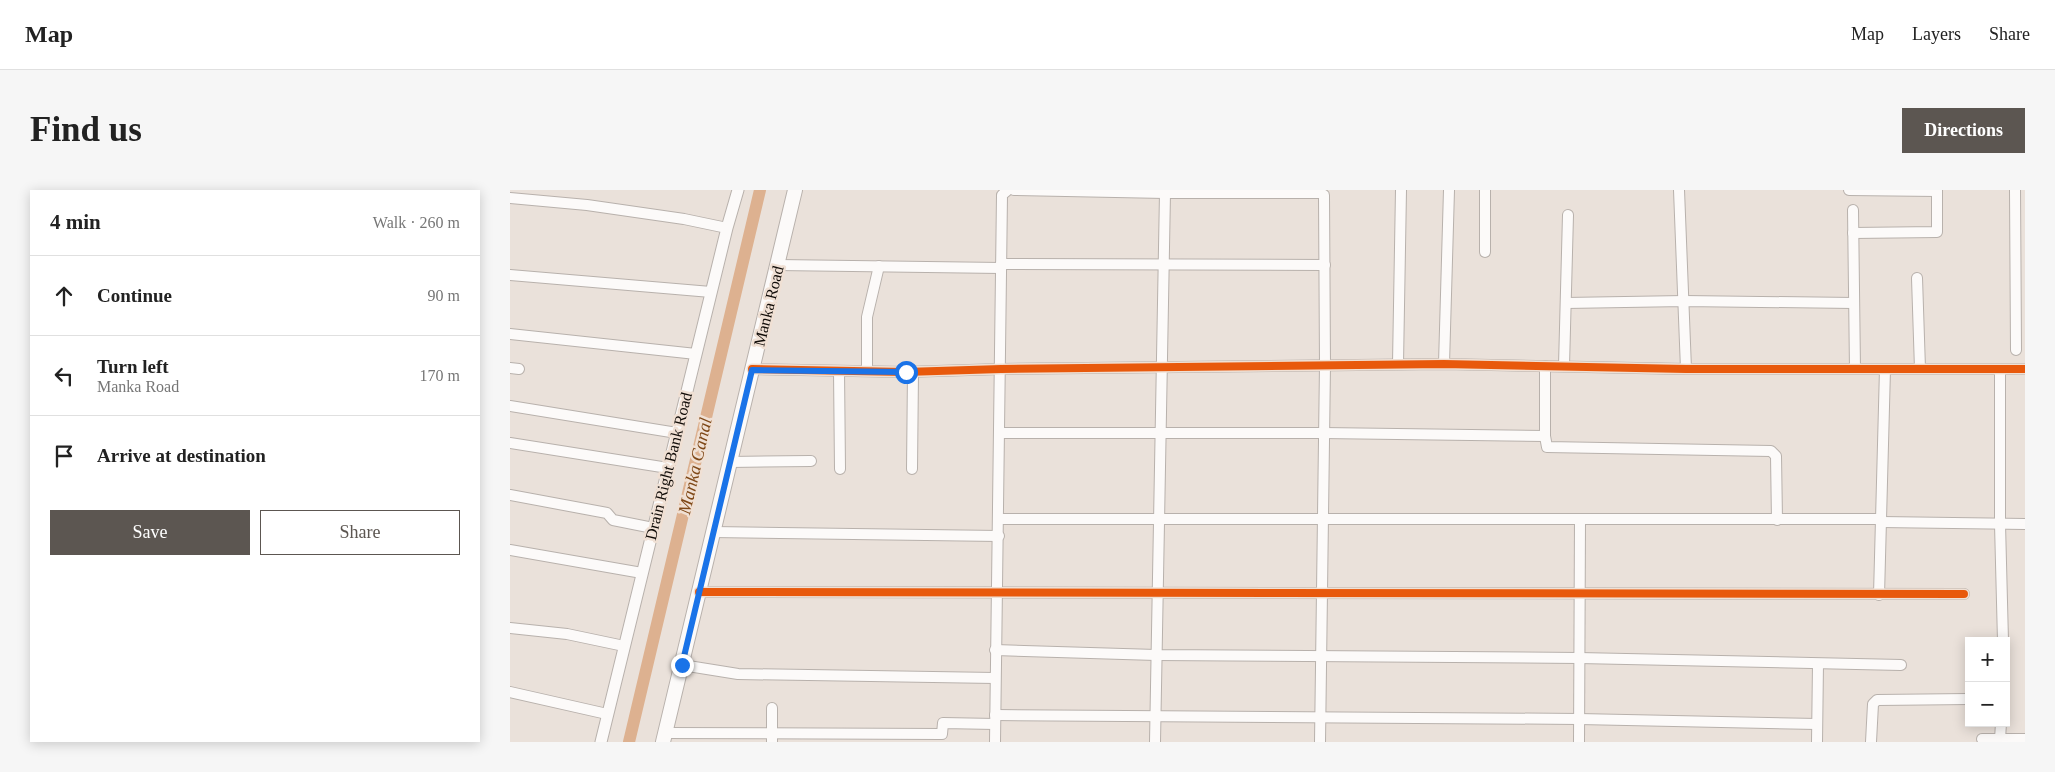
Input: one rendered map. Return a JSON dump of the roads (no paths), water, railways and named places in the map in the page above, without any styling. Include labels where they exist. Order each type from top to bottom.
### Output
[{"type":"main road","name":"Manka Road","points":[[664,738],[795,190]]},
{"type":"street","name":"Drain Right Bank Road","points":[[601,742],[711,292],[738,190]]},
{"type":"street","points":[[995,742],[1002,195],[1008,190]]},
{"type":"street","points":[[1014,190],[1165,193],[1320,193],[1325,198],[1325,365],[1320,593],[1320,742]]},
{"type":"street","points":[[1398,364],[1401,190]]},
{"type":"street","points":[[1444,364],[1449,190]]},
{"type":"street","points":[[1485,190],[1485,252]]},
{"type":"street","points":[[1679,190],[1686,369]]},
{"type":"street","points":[[1849,190],[1937,191],[1937,232],[1853,233]]},
{"type":"street","points":[[2015,190],[2016,350]]},
{"type":"street","points":[[1155,742],[1165,193]]},
{"type":"street","points":[[510,198],[587,205],[684,219],[727,228]]},
{"type":"street","points":[[1853,210],[1855,369]]},
{"type":"street","points":[[1564,366],[1568,215]]},
{"type":"street","points":[[778,265],[1325,265]]},
{"type":"street","points":[[867,371],[867,317],[879,266]]},
{"type":"street","points":[[510,275],[711,292]]},
{"type":"street","points":[[1917,278],[1920,369]]},
{"type":"street","points":[[1566,303],[1684,301],[1854,303]]},
{"type":"street","points":[[510,334],[696,354]]},
{"type":"street","points":[[752,370],[913,372],[1001,369],[1398,364],[1686,369],[2025,369]]},
{"type":"street","points":[[1545,366],[1545,445],[1550,449],[1771,451],[1776,456],[1777,520]]},
{"type":"street","points":[[1879,594],[1885,369]]},
{"type":"street","points":[[2000,369],[2000,524],[2004,637]]},
{"type":"street","points":[[839,371],[840,469]]},
{"type":"street","points":[[912,469],[913,372]]},
{"type":"street","points":[[510,406],[677,433]]},
{"type":"street","points":[[999,433],[1161,432],[1545,436]]},
{"type":"street","points":[[510,443],[668,468]]},
{"type":"street","points":[[730,462],[810,461]]},
{"type":"street","points":[[510,495],[607,513],[613,520],[653,528]]},
{"type":"street","points":[[998,519],[1777,520],[2025,524]]},
{"type":"street","points":[[1579,742],[1580,520]]},
{"type":"street","points":[[714,532],[998,536]]},
{"type":"street","points":[[510,550],[642,573]]},
{"type":"street","points":[[699,592],[1964,594]]},
{"type":"street","points":[[510,628],[567,634],[624,646]]},
{"type":"street","points":[[995,650],[1156,655],[1579,658],[1901,665]]},
{"type":"street","points":[[1817,742],[1818,664]]},
{"type":"street","points":[[682,665],[738,674],[995,678]]},
{"type":"street","points":[[510,692],[607,714]]},
{"type":"street","points":[[1871,742],[1872,704],[1877,700],[1965,699]]},
{"type":"street","points":[[772,708],[772,738]]},
{"type":"street","points":[[664,738],[772,738],[942,734],[943,723],[1155,716],[1579,719],[1817,724]]},
{"type":"street","points":[[2000,727],[2000,739]]},
{"type":"street","points":[[1982,739],[2025,739]]},
{"type":"waterway","name":"Manka Canal","points":[[629,742],[760,190]]}]
